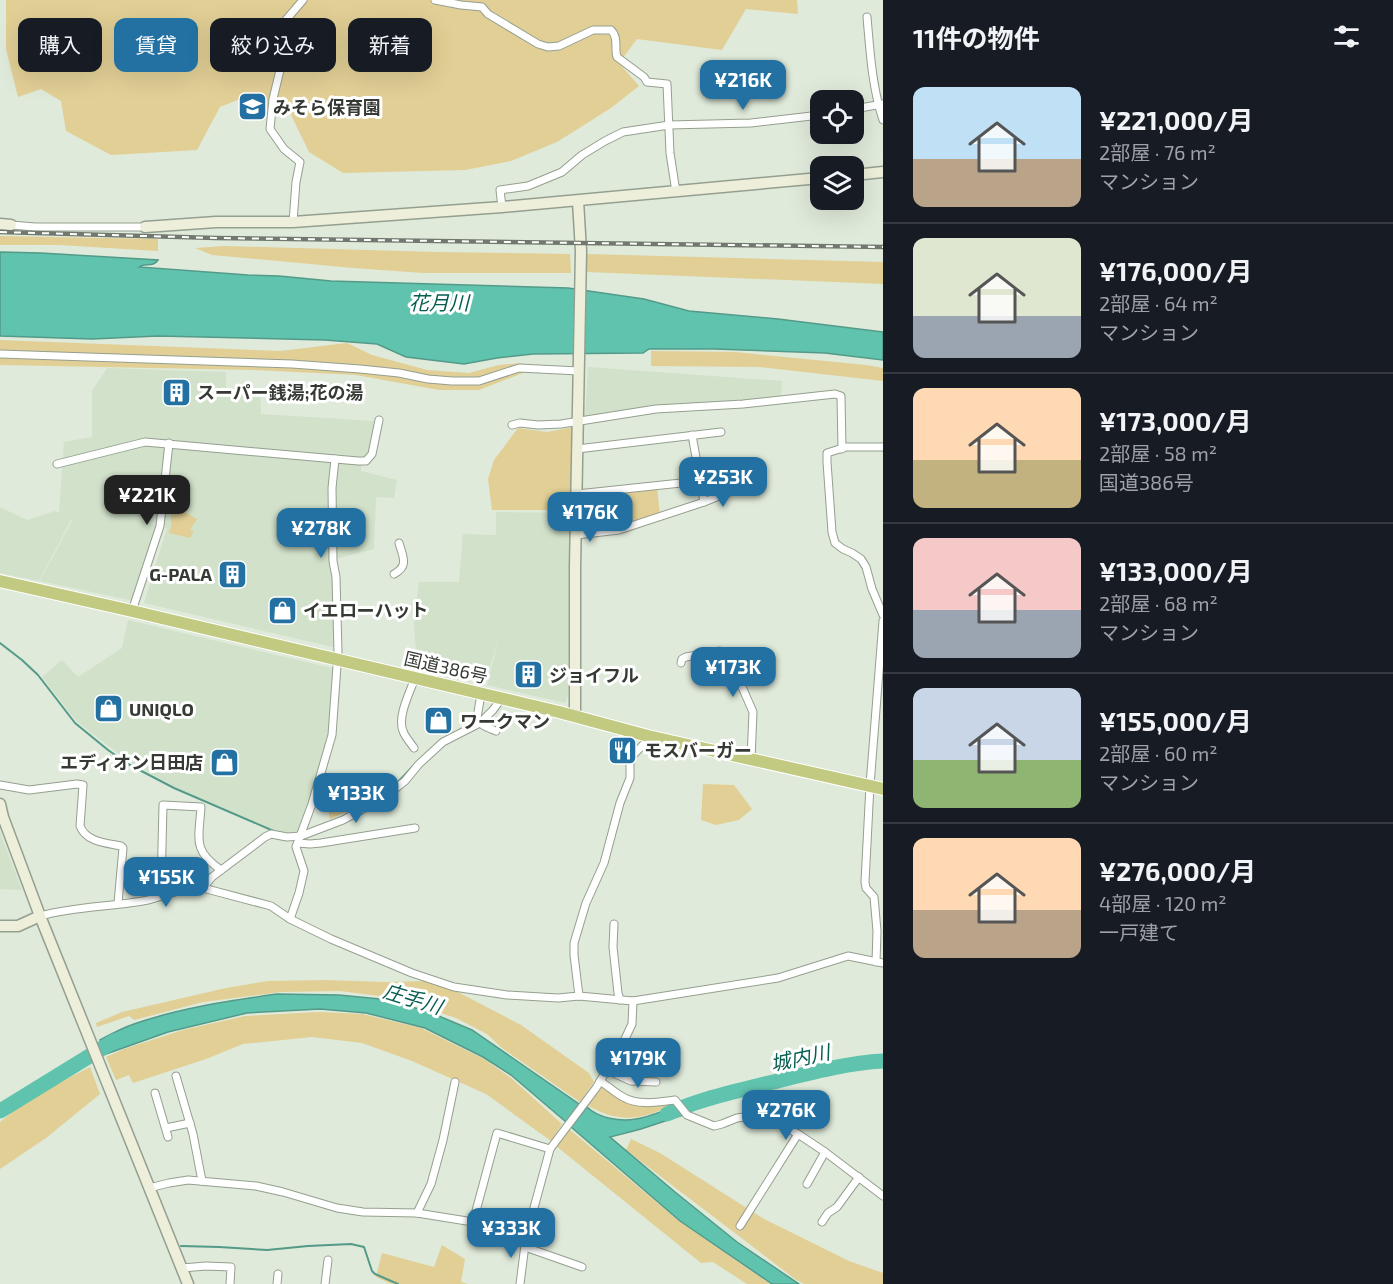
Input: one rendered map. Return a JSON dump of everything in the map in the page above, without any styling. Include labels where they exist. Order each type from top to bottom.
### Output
[{"type":"highway","name":"国道386号","points":[[0,581],[575,716],[648,736],[883,789]]},
{"type":"street","points":[[293,222],[300,162],[284,149],[270,129],[273,99],[281,63],[274,49],[274,38],[279,28],[303,0]]},
{"type":"street","points":[[435,0],[482,7],[488,14],[538,44],[548,47],[560,46],[593,30],[612,30],[616,36],[617,57],[644,77],[647,82],[667,84],[670,153],[676,192]]},
{"type":"street","points":[[867,17],[872,72],[883,120]]},
{"type":"street","points":[[864,108],[880,104]]},
{"type":"street","points":[[502,207],[500,190],[528,186],[562,172],[582,155],[623,132],[669,125],[751,123],[810,116]]},
{"type":"street","points":[[864,174],[883,172]]},
{"type":"street","points":[[5,225],[145,227],[216,222],[293,222],[578,201],[810,179]]},
{"type":"street","points":[[575,716],[581,251],[578,201]]},
{"type":"street","points":[[0,354],[292,364],[399,373],[452,381],[479,381],[519,368],[579,370]]},
{"type":"street","points":[[512,425],[520,423],[538,425],[656,409],[743,404],[835,394],[841,396],[842,448]]},
{"type":"street","points":[[57,464],[145,442],[366,461],[372,454],[379,420]]},
{"type":"street","points":[[577,449],[722,432]]},
{"type":"street","points":[[692,435],[704,502]]},
{"type":"street","points":[[132,611],[160,526],[169,443]]},
{"type":"street","points":[[883,447],[842,448],[827,453],[832,532],[835,543],[861,559],[883,615]]},
{"type":"street","points":[[290,919],[304,871],[296,847],[312,804],[332,735],[338,661],[336,577],[333,561],[332,488],[335,459]]},
{"type":"street","points":[[577,494],[700,481]]},
{"type":"street","points":[[576,535],[619,530],[734,490]]},
{"type":"street","points":[[394,574],[401,571],[404,565],[399,543]]},
{"type":"street","points":[[0,926],[18,926],[40,916],[68,909],[147,900],[194,887],[203,888],[271,906],[290,919],[331,939],[412,973],[454,987],[507,995],[558,999],[579,996],[633,1001],[778,978],[848,956],[879,962],[880,932],[874,897],[866,885],[870,785],[883,621]]},
{"type":"street","points":[[681,663],[686,657],[720,651],[724,653],[753,712],[751,759]]},
{"type":"street","points":[[414,748],[400,723],[415,678]]},
{"type":"street","points":[[478,721],[481,694]]},
{"type":"street","points":[[203,888],[221,870],[271,834],[287,837],[301,836],[343,820],[386,796],[405,781],[418,764],[443,742],[493,710],[501,699]]},
{"type":"street","points":[[478,721],[496,731]]},
{"type":"street","points":[[579,996],[574,943],[586,903],[604,863],[620,803],[630,778],[630,758],[646,742],[648,736]]},
{"type":"street","points":[[0,785],[29,790],[82,785],[80,826],[82,832],[87,837],[121,846],[123,849],[118,903]]},
{"type":"street","points":[[0,804],[40,916],[188,1284]]},
{"type":"street","points":[[164,895],[161,886],[163,805],[201,807],[199,836],[201,850],[208,861],[221,870]]},
{"type":"street","points":[[301,836],[310,844],[415,828]]},
{"type":"street","points":[[614,924],[613,947],[620,1000]]},
{"type":"street","points":[[520,1284],[526,1237],[550,1149],[598,1084],[624,1041],[632,1024],[633,1001]]},
{"type":"street","points":[[607,1070],[631,1081],[656,1082]]},
{"type":"street","points":[[176,1076],[190,1124],[202,1181]]},
{"type":"street","points":[[417,1213],[430,1184],[443,1140],[455,1082]]},
{"type":"street","points":[[598,1084],[637,1102],[675,1100],[687,1114],[714,1126],[750,1116],[773,1120],[825,1152],[883,1196]]},
{"type":"street","points":[[155,1093],[168,1137]]},
{"type":"street","points":[[166,1128],[190,1124]]},
{"type":"street","points":[[473,1222],[497,1133],[550,1149]]},
{"type":"street","points":[[740,1226],[798,1134]]},
{"type":"street","points":[[807,1184],[825,1152]]},
{"type":"street","points":[[822,1222],[828,1213],[837,1207],[859,1177]]},
{"type":"street","points":[[149,1188],[188,1180],[256,1186],[338,1208],[363,1212],[417,1213],[473,1222],[526,1237]]},
{"type":"street","points":[[525,1247],[582,1267]]},
{"type":"street","points":[[325,1284],[328,1260]]},
{"type":"street","points":[[182,1268],[231,1267],[230,1284]]},
{"type":"street","points":[[277,1284],[278,1274]]},
{"type":"shaded area","points":[[6,0],[797,0],[798,14],[746,9],[722,50],[637,39],[619,63],[639,86],[611,108],[557,142],[511,161],[465,170],[343,173],[309,152],[291,115],[240,99],[220,107],[197,150],[111,155],[66,131],[61,101],[41,89],[18,97],[6,49]]},
{"type":"shaded area","points":[[0,236],[158,239],[158,251],[59,245],[0,245]]},
{"type":"shaded area","points":[[224,246],[570,254],[571,273],[423,273],[212,255],[195,248]]},
{"type":"shaded area","points":[[587,254],[883,262],[883,284],[587,272]]},
{"type":"shaded area","points":[[0,340],[280,351],[347,343],[372,355],[427,370],[469,373],[499,365],[523,363],[523,373],[479,390],[439,390],[356,375],[253,370],[0,365]]},
{"type":"shaded area","points":[[651,351],[735,352],[866,365],[883,368],[883,381],[760,367],[651,366]]},
{"type":"shaded area","points":[[588,367],[782,381],[781,397],[585,419]]},
{"type":"shaded area","points":[[107,368],[226,372],[226,388],[260,388],[261,414],[374,421],[369,454],[363,458],[361,471],[397,480],[394,498],[376,497],[374,549],[331,560],[335,584],[337,648],[144,603],[167,528],[138,517],[115,516],[138,518],[159,526],[134,601],[40,581],[71,520],[39,581],[0,573],[0,507],[27,520],[55,511],[59,513],[64,442],[92,437],[92,391]]},
{"type":"shaded area","points":[[574,427],[572,510],[492,510],[488,479],[494,460],[518,428],[547,432]]},
{"type":"shaded area","points":[[657,487],[660,515],[630,525],[624,491]]},
{"type":"shaded area","points":[[171,509],[183,511],[197,519],[190,530],[194,532],[190,538],[169,533]]},
{"type":"shaded area","points":[[496,512],[569,513],[568,696],[565,703],[487,685],[499,638],[485,683],[417,666],[414,623],[419,582],[459,582],[463,534],[496,535]]},
{"type":"shaded area","points":[[128,620],[336,669],[330,734],[302,831],[287,833],[274,831],[175,787],[128,761],[76,721],[42,677],[62,660],[78,677],[122,648]]},
{"type":"shaded area","points":[[388,774],[394,783],[364,803],[330,819],[325,797],[383,778]]},
{"type":"shaded area","points":[[703,784],[734,785],[752,809],[739,820],[716,825],[701,820]]},
{"type":"shaded area","points":[[0,830],[2,838],[22,890],[0,889]]},
{"type":"shaded area","points":[[268,981],[429,981],[456,991],[521,1025],[589,1073],[594,1082],[580,1102],[502,1048],[487,1034],[456,1018],[395,998],[340,991],[281,992],[203,1002],[134,1020],[129,1016],[97,1027],[96,1023],[122,1012],[226,988]]},
{"type":"shaded area","points":[[319,1012],[362,1014],[421,1028],[484,1059],[511,1078],[562,1124],[551,1141],[486,1094],[412,1061],[362,1043],[312,1037],[243,1044],[133,1083],[129,1075],[116,1080],[106,1057],[183,1030],[245,1016]]},
{"type":"shaded area","points":[[90,1067],[100,1094],[46,1138],[0,1169],[0,1122],[30,1098]]},
{"type":"shaded area","points":[[601,1086],[622,1099],[675,1105],[638,1117],[611,1116],[587,1105]]},
{"type":"shaded area","points":[[569,1129],[679,1221],[770,1284],[747,1284],[713,1262],[701,1263],[556,1146]]},
{"type":"shaded area","points":[[631,1139],[660,1153],[764,1219],[849,1261],[883,1273],[883,1284],[804,1284],[795,1279],[626,1150]]},
{"type":"shaded area","points":[[442,1245],[465,1259],[461,1282],[468,1284],[391,1284],[376,1277],[382,1253],[434,1267]]},
{"type":"water","name":"花月川","points":[[0,252],[158,260],[154,264],[139,267],[331,281],[568,288],[644,299],[689,311],[883,332],[883,360],[825,353],[649,349],[643,353],[533,354],[464,364],[406,357],[377,344],[325,340],[158,336],[92,339],[0,336]]},
{"type":"water","points":[[277,994],[339,995],[380,999],[427,1011],[472,1030],[579,1104],[566,1122],[511,1075],[483,1057],[425,1028],[366,1013],[320,1009],[247,1013],[168,1032],[106,1054],[100,1040],[151,1018],[223,1002]]},
{"type":"water","points":[[677,1106],[683,1115],[610,1137],[737,1242],[799,1284],[772,1284],[680,1221],[571,1127],[587,1107],[603,1116],[623,1120],[646,1117]]},
{"type":"waterway","points":[[0,643],[38,675],[75,723],[128,764],[174,788],[276,832]]},
{"type":"waterway","points":[[397,783],[416,763]]},
{"type":"waterway","points":[[359,807],[388,790]]},
{"type":"waterway","name":"庄手川","points":[[0,1111],[114,1041],[121,1039]]},
{"type":"waterway","name":"城内川","points":[[667,1114],[704,1100],[797,1076],[840,1066],[883,1061]]},
{"type":"waterway","points":[[181,1246],[267,1250],[351,1244],[364,1247],[375,1274],[398,1284]]},
{"type":"railway","points":[[0,232],[216,238],[883,247]]},
{"type":"place","name":"みそら保育園","points":[[252,107]]},
{"type":"place","name":"スーパー銭湯;花の湯","points":[[176,392]]},
{"type":"place","name":"G-PALA","points":[[233,574]]},
{"type":"place","name":"イエローハット","points":[[282,610]]},
{"type":"place","name":"ジョイフル","points":[[528,675]]},
{"type":"place","name":"UNIQLO","points":[[108,709]]},
{"type":"place","name":"ワークマン","points":[[439,721]]},
{"type":"place","name":"モスバーガー","points":[[623,750]]},
{"type":"place","name":"エディオン日田店","points":[[224,762]]}]
